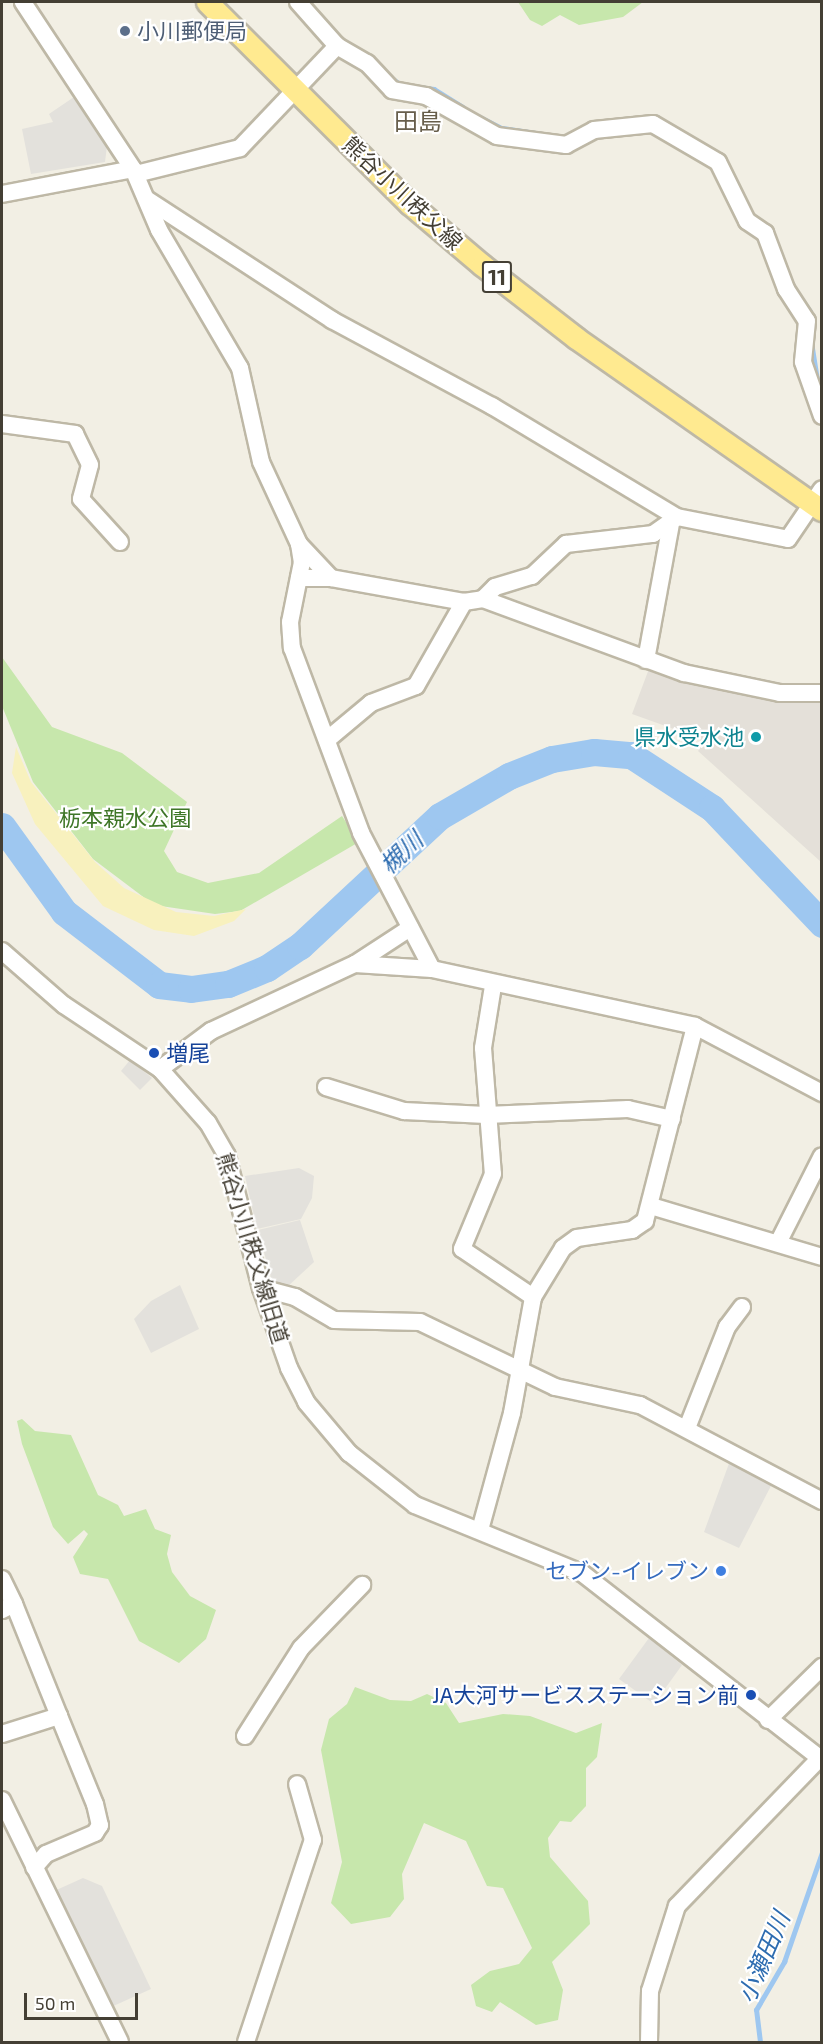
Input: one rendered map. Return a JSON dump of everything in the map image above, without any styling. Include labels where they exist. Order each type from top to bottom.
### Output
[{"type":"main road","name":"熊谷小川秩父線","points":[[207,2],[410,204],[515,292],[818,501]]},
{"type":"street","points":[[23,2],[134,172],[159,230],[240,368],[261,462],[299,544],[332,578]]},
{"type":"street","points":[[298,2],[336,46],[367,63],[392,90],[426,96],[497,136],[566,145],[594,130],[653,124],[718,162],[747,221],[765,233],[786,289],[807,321],[803,362],[822,417]]},
{"type":"street","points":[[2,194],[134,172],[240,148],[297,93],[336,46]]},
{"type":"street","points":[[148,200],[332,320],[559,444],[674,520],[788,539],[818,501]]},
{"type":"street","points":[[2,424],[75,434],[90,465],[81,499],[120,542]]},
{"type":"street","points":[[483,599],[495,587],[542,570],[554,550],[566,544],[653,534],[674,520]]},
{"type":"street","points":[[646,660],[674,520]]},
{"type":"street","points":[[299,544],[299,578],[290,622],[292,648],[328,739],[361,833],[432,969]]},
{"type":"street","points":[[299,578],[332,578],[464,602],[483,599],[646,660],[780,693],[822,693]]},
{"type":"street","points":[[328,739],[371,703],[416,686],[464,602]]},
{"type":"street","points":[[160,1069],[211,1031],[355,964],[410,928]]},
{"type":"street","name":"熊谷小川秩父線旧道","points":[[2,951],[64,1005],[160,1069],[221,1143],[261,1288],[300,1392],[326,1430],[406,1499],[590,1578],[820,1760]]},
{"type":"street","points":[[355,964],[432,969],[493,986],[695,1026],[822,1093]]},
{"type":"street","points":[[493,986],[483,1048],[486,1115],[493,1174],[462,1249],[533,1297]]},
{"type":"street","points":[[480,1530],[519,1372],[533,1297],[562,1248],[577,1238],[632,1230],[645,1221],[651,1206],[695,1026]]},
{"type":"street","points":[[326,1087],[384,1108],[486,1115],[628,1109],[672,1119]]},
{"type":"street","points":[[778,1243],[822,1156]]},
{"type":"street","points":[[651,1206],[822,1257]]},
{"type":"street","points":[[261,1288],[295,1297],[334,1320],[420,1322],[519,1372],[555,1387],[640,1405],[822,1501]]},
{"type":"street","points":[[687,1428],[727,1327],[742,1307]]},
{"type":"street","points":[[2,1579],[8,1607],[59,1716],[100,1825],[87,1838],[46,1854],[34,1868]]},
{"type":"street","points":[[245,1736],[301,1648],[362,1585]]},
{"type":"street","points":[[768,1720],[822,1667]]},
{"type":"street","points":[[2,1734],[59,1716]]},
{"type":"street","points":[[649,2043],[650,1991],[677,1906],[820,1760]]},
{"type":"street","points":[[246,2043],[313,1840],[297,1785]]},
{"type":"street","points":[[2,1800],[120,2043]]},
{"type":"shaded area","points":[[74,97],[107,146],[105,162],[31,174],[22,129],[53,122],[49,114]]},
{"type":"shaded area","points":[[650,666],[784,700],[821,699],[821,862],[698,751],[703,744],[699,738],[632,714]]},
{"type":"shaded area","points":[[130,1060],[152,1078],[140,1090],[121,1071]]},
{"type":"shaded area","points":[[299,1168],[314,1176],[312,1198],[301,1219],[257,1229],[245,1176]]},
{"type":"shaded area","points":[[300,1220],[314,1262],[286,1288],[273,1285],[258,1230]]},
{"type":"shaded area","points":[[180,1285],[199,1329],[151,1353],[134,1319],[151,1301]]},
{"type":"shaded area","points":[[731,1458],[774,1480],[739,1548],[704,1532]]},
{"type":"shaded area","points":[[649,1638],[682,1665],[654,1704],[619,1679]]},
{"type":"shaded area","points":[[83,1878],[102,1886],[151,1989],[109,2008],[52,1892]]},
{"type":"green space","points":[[518,2],[643,2],[623,17],[579,25],[560,15],[542,26],[530,20]]},
{"type":"green space","name":"栃本親水公園","points":[[2,657],[52,727],[122,753],[187,802],[164,851],[177,872],[208,883],[259,873],[342,816],[359,842],[240,911],[215,914],[154,905],[93,859],[33,782],[2,706]]},
{"type":"green space","points":[[22,1419],[35,1431],[71,1435],[98,1495],[118,1505],[124,1516],[146,1509],[155,1529],[171,1535],[167,1554],[172,1572],[190,1596],[216,1610],[206,1639],[179,1663],[139,1641],[108,1579],[80,1574],[73,1557],[88,1534],[84,1530],[68,1544],[53,1527],[22,1444],[17,1421]]},
{"type":"green space","points":[[355,1687],[390,1700],[411,1701],[427,1694],[446,1703],[459,1723],[503,1714],[530,1716],[576,1733],[602,1723],[597,1757],[586,1768],[586,1806],[571,1822],[560,1821],[548,1838],[550,1857],[588,1901],[590,1924],[552,1962],[563,1990],[558,2020],[536,2025],[500,2002],[492,2012],[476,2006],[471,1985],[490,1971],[519,1964],[532,1948],[503,1888],[487,1886],[466,1841],[424,1823],[402,1874],[404,1899],[390,1917],[351,1924],[331,1903],[342,1862],[321,1750],[329,1719],[347,1704]]},
{"type":"sand","points":[[16,747],[31,782],[95,862],[124,888],[176,912],[214,916],[246,909],[234,921],[194,936],[154,930],[103,906],[35,824],[12,773]]},
{"type":"waterway","points":[[388,75],[402,86]]},
{"type":"waterway","points":[[411,86],[434,89],[463,107]]},
{"type":"waterway","points":[[478,116],[502,128],[556,136]]},
{"type":"waterway","points":[[794,288],[810,311]]},
{"type":"waterway","points":[[812,345],[818,381]]},
{"type":"waterway","name":"槻川","points":[[2,826],[64,912],[159,985],[191,989],[228,984],[267,968],[300,946],[440,816],[509,776],[552,759],[594,752],[631,755],[712,808],[822,924]]},
{"type":"waterway","name":"小瀬田川","points":[[760,2042],[756,2010],[784,1962],[822,1852]]},
{"type":"place","name":"小川郵便局","points":[[125,31]]},
{"type":"place","name":"県水受水池","points":[[756,737]]},
{"type":"place","name":"増尾","points":[[154,1053]]},
{"type":"place","name":"セブン-イレブン","points":[[721,1571]]},
{"type":"place","name":"JA大河サービスステーション前","points":[[751,1695]]},
{"type":"district","name":"田島","points":[[418,121]]}]
